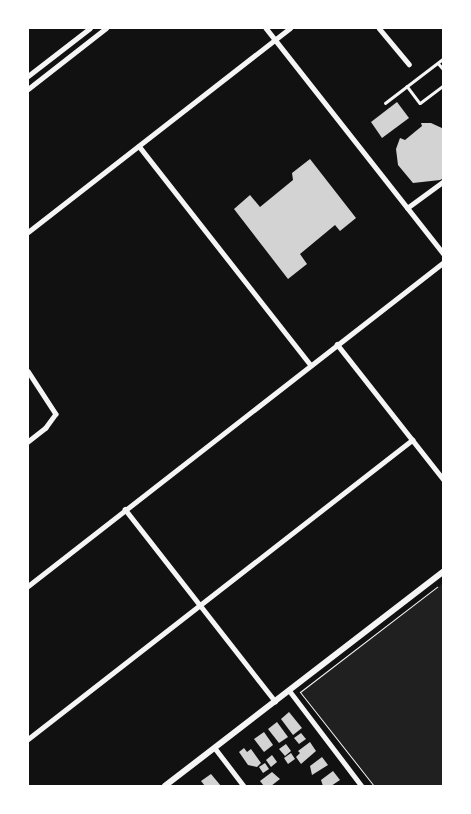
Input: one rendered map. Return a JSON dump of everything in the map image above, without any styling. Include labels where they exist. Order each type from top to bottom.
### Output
[{"type":"street","points":[[28,76],[90,28]]},
{"type":"street","points":[[97,28],[101,32]]},
{"type":"street","points":[[28,89],[106,28]]},
{"type":"street","points":[[266,28],[444,254]]},
{"type":"street","points":[[28,232],[290,28]]},
{"type":"street","points":[[379,28],[409,64]]},
{"type":"street","points":[[139,146],[311,365]]},
{"type":"street","points":[[407,208],[444,181]]},
{"type":"street","points":[[28,586],[444,262]]},
{"type":"street","points":[[338,344],[444,480]]},
{"type":"street","points":[[28,371],[56,414],[46,428],[28,442]]},
{"type":"street","points":[[28,739],[412,440]]},
{"type":"street","points":[[125,509],[275,701]]},
{"type":"street","points":[[165,786],[444,571]]},
{"type":"street","points":[[289,690],[362,786]]},
{"type":"street","points":[[215,748],[244,786]]},
{"type":"lane","points":[[384,103],[444,58]]},
{"type":"lane","points":[[438,63],[444,70]]},
{"type":"lane","points":[[407,86],[420,102],[444,85]]},
{"type":"path","points":[[374,786],[300,692],[437,587]]},
{"type":"shaded area","points":[[443,583],[443,786],[374,786],[300,692]]},
{"type":"building","points":[[397,102],[409,118],[382,138],[371,122]]},
{"type":"building","points":[[421,123],[431,123],[444,129],[444,178],[413,183],[398,165],[396,149],[400,138],[405,140],[422,126]]},
{"type":"building","points":[[310,159],[356,218],[340,231],[335,225],[300,254],[307,264],[288,279],[234,209],[250,195],[260,207],[293,180],[292,173]]},
{"type":"building","points":[[289,712],[302,728],[293,735],[281,719]]},
{"type":"building","points":[[277,722],[288,737],[279,743],[268,729]]},
{"type":"building","points":[[264,732],[273,745],[264,752],[254,739]]},
{"type":"building","points":[[301,733],[306,739],[299,744],[294,738]]},
{"type":"building","points":[[310,742],[316,751],[301,764],[296,757],[300,753],[298,751]]},
{"type":"building","points":[[286,744],[291,751],[285,756],[279,749]]},
{"type":"building","points":[[244,748],[247,752],[251,749],[261,763],[257,767],[248,765],[239,752]]},
{"type":"building","points":[[291,753],[295,759],[288,764],[284,758]]},
{"type":"building","points":[[272,755],[277,762],[271,767],[266,760]]},
{"type":"building","points":[[322,757],[328,765],[312,775],[310,766]]},
{"type":"building","points":[[265,763],[269,769],[263,773],[259,767]]},
{"type":"building","points":[[333,771],[340,780],[331,786],[323,786],[321,780]]},
{"type":"building","points":[[272,772],[280,779],[271,786],[264,786],[260,781]]},
{"type":"building","points":[[211,774],[221,786],[205,786],[201,781]]}]
